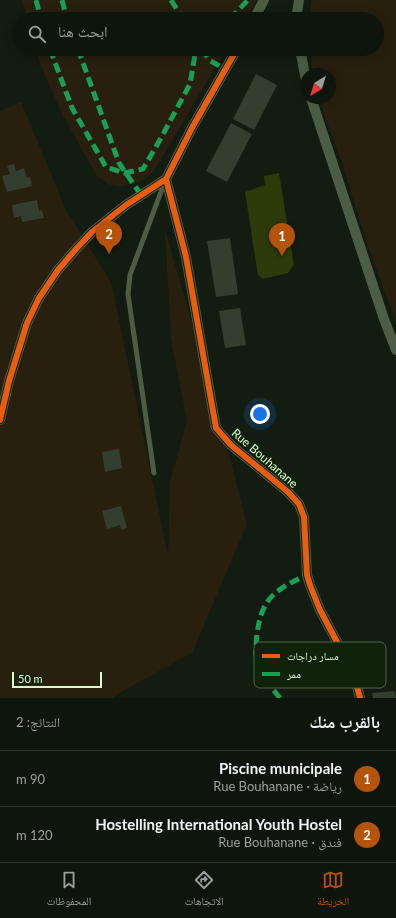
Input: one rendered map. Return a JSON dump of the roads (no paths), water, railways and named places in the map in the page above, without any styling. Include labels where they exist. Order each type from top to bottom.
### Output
[{"type":"street","points":[[258,12],[264,0]]},
{"type":"street","points":[[297,12],[299,0]]},
{"type":"street","points":[[0,420],[9,381],[27,323],[39,298],[58,270],[92,232],[126,205],[166,179],[193,126],[233,56]]},
{"type":"street","points":[[301,56],[304,68]]},
{"type":"street","points":[[313,104],[376,297],[396,350]]},
{"type":"street","name":"Rue Bouhanane","points":[[166,179],[186,257],[213,420],[216,428],[231,445],[288,492],[299,504],[304,517],[307,575],[320,610],[337,642]]},
{"type":"street","name":"Rue Bouhanane","points":[[358,688],[360,698]]},
{"type":"lane","points":[[154,473],[128,294],[130,276],[166,179]]},
{"type":"place","name":"Hostelling International Youth Hostel","points":[[109,254]]},
{"type":"place","name":"Piscine municipale","points":[[282,256]]}]
